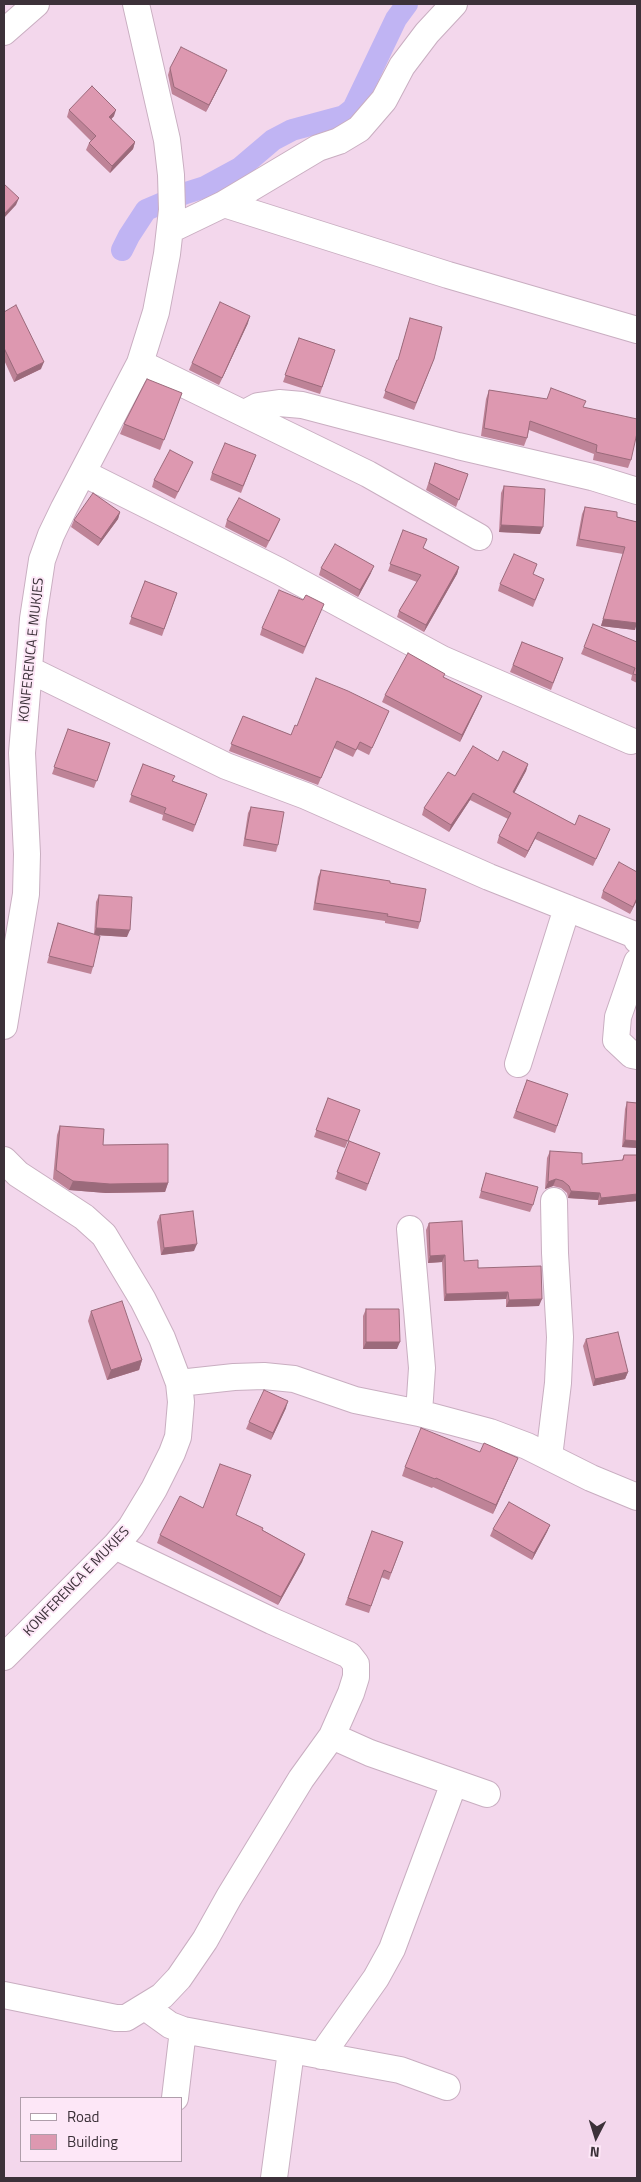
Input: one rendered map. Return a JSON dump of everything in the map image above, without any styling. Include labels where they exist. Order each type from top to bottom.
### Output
[{"type":"street","points":[[4,32],[36,4]]},
{"type":"street","name":"KONFERENCA E MUKJES","points":[[4,1026],[26,894],[27,854],[22,753],[33,619],[42,560],[51,535],[140,363],[156,312],[171,220],[171,175],[165,130],[136,4]]},
{"type":"street","points":[[171,220],[224,204],[318,148],[339,141],[358,129],[384,100],[402,66],[454,4]]},
{"type":"street","points":[[224,204],[448,275],[637,330]]},
{"type":"street","points":[[140,363],[368,474],[479,537]]},
{"type":"street","points":[[245,414],[258,406],[302,405],[458,446],[592,477],[637,491]]},
{"type":"street","points":[[83,473],[279,571],[442,659],[632,741]]},
{"type":"street","points":[[30,670],[219,763],[306,796],[489,877],[635,934],[637,940]]},
{"type":"street","points":[[518,1064],[567,908]]},
{"type":"street","points":[[637,962],[618,1017],[616,1040],[632,1055],[637,1056]]},
{"type":"street","name":"KONFERENCA E MUKJES","points":[[4,1160],[18,1174],[84,1218],[104,1235],[143,1300],[162,1338],[178,1383],[182,1402],[178,1437],[144,1509],[115,1546],[4,1657]]},
{"type":"street","points":[[548,1458],[558,1383],[560,1337],[554,1201]]},
{"type":"street","points":[[410,1229],[422,1368],[419,1412]]},
{"type":"street","points":[[178,1383],[234,1377],[264,1376],[294,1379],[327,1388],[355,1400],[419,1412],[490,1432],[527,1446],[548,1458],[637,1497]]},
{"type":"street","points":[[4,1994],[116,2018],[126,2018],[162,1996],[179,1978],[205,1940],[301,1779],[332,1736],[356,1677],[356,1664],[349,1655],[272,1621],[115,1546]]},
{"type":"street","points":[[332,1736],[370,1753],[487,1794]]},
{"type":"street","points":[[321,2056],[376,1978],[392,1949],[454,1784]]},
{"type":"street","points":[[145,2007],[170,2026],[183,2030],[400,2070],[447,2088]]},
{"type":"street","points":[[175,2097],[183,2030]]},
{"type":"street","points":[[274,2178],[290,2051]]},
{"type":"building","points":[[181,47],[227,70],[209,105],[174,87],[170,68]]},
{"type":"building","points":[[92,86],[116,110],[109,117],[135,142],[112,166],[89,143],[96,136],[69,110]]},
{"type":"building","points":[[4,184],[19,198],[4,214]]},
{"type":"building","points":[[220,302],[250,316],[222,378],[192,363]]},
{"type":"building","points":[[16,305],[44,362],[17,375],[4,348],[4,312]]},
{"type":"building","points":[[410,318],[442,327],[434,359],[416,403],[385,391],[398,360]]},
{"type":"building","points":[[299,338],[335,350],[322,387],[285,375]]},
{"type":"building","points":[[147,379],[182,393],[164,440],[124,424]]},
{"type":"building","points":[[551,388],[586,401],[583,407],[637,419],[637,433],[631,460],[596,452],[597,445],[530,421],[527,438],[484,428],[489,390],[547,399]]},
{"type":"building","points":[[225,443],[256,455],[243,486],[212,473]]},
{"type":"building","points":[[170,450],[193,462],[178,492],[154,480]]},
{"type":"building","points":[[435,463],[468,474],[459,500],[429,483]]},
{"type":"building","points":[[504,486],[545,489],[543,527],[501,525]]},
{"type":"building","points":[[93,493],[120,512],[101,539],[74,520]]},
{"type":"building","points":[[239,498],[280,519],[269,541],[227,520]]},
{"type":"building","points":[[585,507],[617,512],[617,517],[637,522],[637,623],[603,619],[625,547],[579,539]]},
{"type":"building","points":[[403,530],[427,539],[423,548],[459,567],[426,625],[399,611],[421,575],[390,564]]},
{"type":"building","points":[[335,544],[374,566],[360,590],[321,568]]},
{"type":"building","points":[[514,554],[537,564],[533,574],[544,579],[535,600],[500,584]]},
{"type":"building","points":[[145,581],[177,593],[164,629],[131,617]]},
{"type":"building","points":[[279,590],[303,600],[306,595],[324,604],[305,647],[262,628]]},
{"type":"building","points":[[593,624],[637,642],[637,675],[633,674],[635,668],[584,647]]},
{"type":"building","points":[[522,642],[563,658],[553,683],[513,665]]},
{"type":"building","points":[[408,653],[445,674],[443,677],[482,696],[462,735],[385,695]]},
{"type":"building","points":[[316,678],[389,711],[372,748],[360,742],[356,750],[337,741],[321,778],[231,744],[243,716],[291,735],[295,725],[297,726]]},
{"type":"building","points":[[68,729],[110,743],[97,781],[54,767]]},
{"type":"building","points":[[473,746],[498,761],[503,751],[528,764],[513,792],[575,825],[579,815],[610,829],[596,859],[538,832],[528,851],[499,836],[511,813],[473,793],[451,825],[424,808],[448,772],[455,776]]},
{"type":"building","points":[[143,764],[175,776],[172,781],[207,794],[195,825],[164,813],[166,808],[131,795]]},
{"type":"building","points":[[251,807],[284,812],[278,845],[245,839]]},
{"type":"building","points":[[619,862],[637,872],[637,898],[633,907],[603,891]]},
{"type":"building","points":[[321,870],[426,889],[420,922],[387,916],[388,914],[315,903]]},
{"type":"building","points":[[99,895],[132,897],[130,930],[96,928]]},
{"type":"building","points":[[58,923],[100,936],[93,967],[49,956]]},
{"type":"building","points":[[527,1080],[568,1094],[557,1126],[516,1111]]},
{"type":"building","points":[[328,1098],[360,1110],[348,1141],[316,1130]]},
{"type":"building","points":[[627,1102],[637,1103],[637,1141],[625,1140]]},
{"type":"building","points":[[60,1126],[104,1129],[103,1145],[168,1144],[168,1183],[110,1184],[73,1181],[56,1170]]},
{"type":"building","points":[[349,1141],[380,1153],[368,1184],[337,1172]]},
{"type":"building","points":[[550,1151],[582,1153],[582,1164],[623,1160],[624,1155],[637,1155],[637,1194],[601,1198],[600,1193],[571,1191],[569,1186],[563,1181],[556,1179],[548,1182]]},
{"type":"building","points":[[486,1173],[538,1187],[533,1205],[481,1191]]},
{"type":"building","points":[[193,1211],[197,1244],[164,1248],[160,1215]]},
{"type":"building","points":[[462,1221],[464,1261],[478,1260],[478,1268],[541,1266],[542,1299],[509,1300],[508,1292],[446,1294],[445,1255],[430,1256],[429,1223]]},
{"type":"building","points":[[122,1301],[142,1360],[111,1370],[91,1311]]},
{"type":"building","points":[[366,1309],[399,1309],[400,1342],[366,1342]]},
{"type":"building","points":[[618,1332],[628,1372],[595,1379],[586,1339]]},
{"type":"building","points":[[264,1390],[288,1401],[273,1433],[249,1422]]},
{"type":"building","points":[[421,1428],[480,1452],[484,1443],[518,1458],[496,1505],[436,1478],[405,1467]]},
{"type":"building","points":[[220,1464],[251,1475],[236,1515],[263,1528],[262,1530],[305,1554],[281,1597],[160,1535],[180,1496],[203,1508]]},
{"type":"building","points":[[509,1502],[550,1525],[534,1553],[493,1529]]},
{"type":"building","points":[[372,1531],[403,1542],[391,1573],[384,1570],[371,1606],[348,1598]]},
{"type":"waterway","points":[[122,250],[146,210],[205,187],[240,168],[273,140],[292,130],[344,116],[353,109],[396,19],[407,4]]}]
